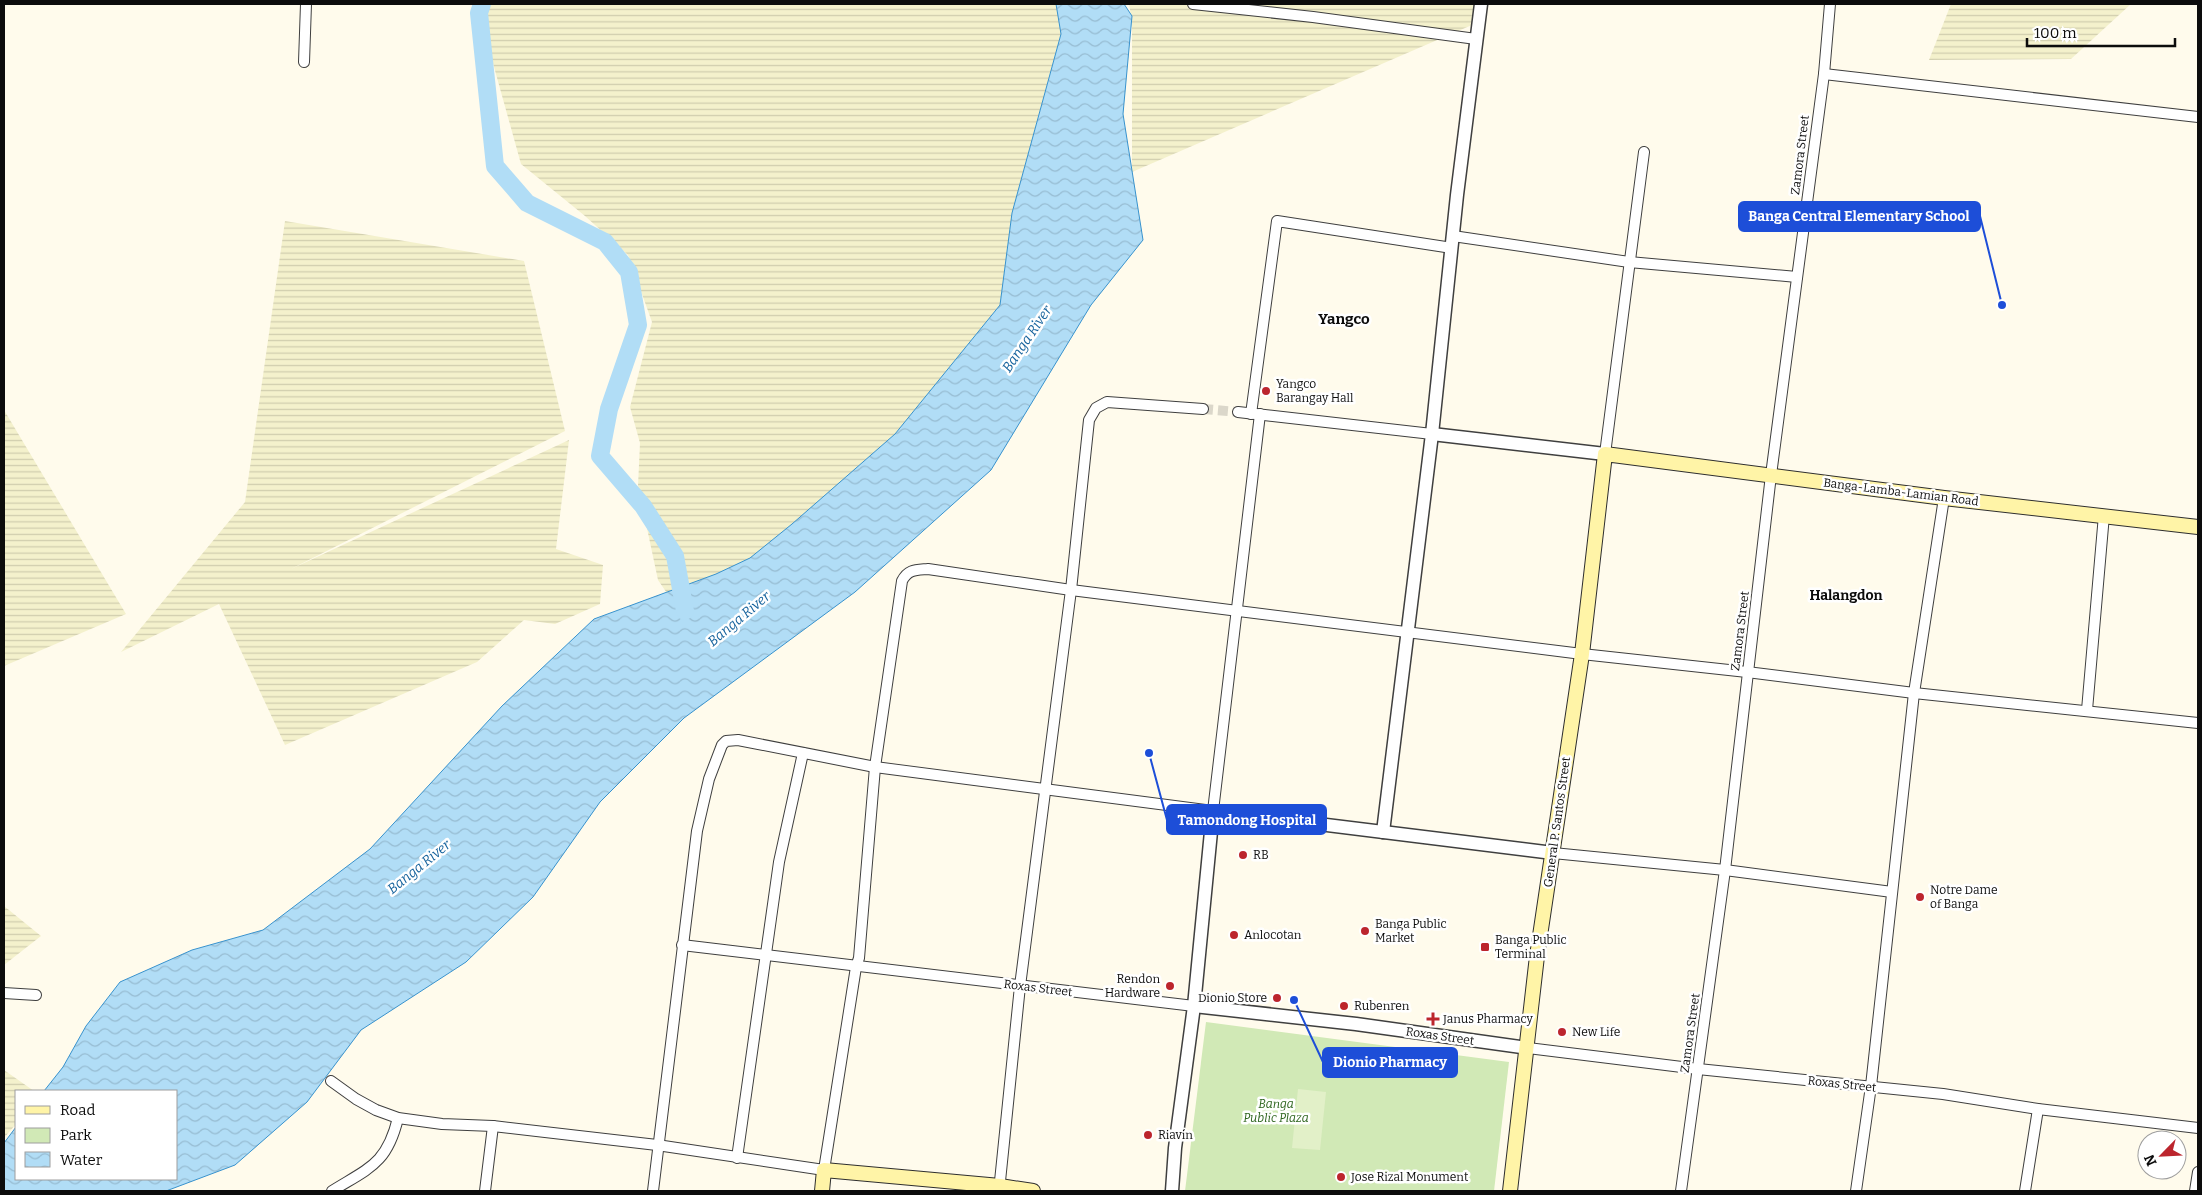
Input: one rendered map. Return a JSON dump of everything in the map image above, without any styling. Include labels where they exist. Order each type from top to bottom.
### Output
[{"type":"main road","name":"Banga-Lamba-Lamian Road","points":[[1605,454],[1772,474],[1944,498],[2198,527]]},
{"type":"main road","name":"General P. Santos Street","points":[[1510,1191],[1528,1048],[1537,956],[1582,654],[1605,454]]},
{"type":"main road","points":[[822,1191],[824,1170],[1033,1191]]},
{"type":"street","points":[[304,62],[306,4]]},
{"type":"street","points":[[1193,4],[1313,17],[1476,39]]},
{"type":"street","points":[[1383,832],[1432,434],[1481,4]]},
{"type":"street","name":"Zamora Street","points":[[1681,1191],[1725,870],[1747,672],[1824,74],[1830,4]]},
{"type":"street","points":[[1824,74],[2198,117]]},
{"type":"street","points":[[1238,412],[1605,454],[1644,152]]},
{"type":"street","points":[[1172,1191],[1175,1148],[1194,1006],[1213,811],[1277,221],[1629,262],[1797,277]]},
{"type":"street","points":[[999,1189],[1020,986],[1091,413],[1101,404],[1117,401],[1204,409]]},
{"type":"street","points":[[1856,1191],[1871,1086],[1914,693],[1944,498]]},
{"type":"street","points":[[2087,710],[2104,515]]},
{"type":"street","points":[[331,1081],[363,1103],[398,1118],[442,1124],[493,1126],[657,1145],[824,1170],[856,967],[860,952],[875,768],[902,581],[906,574],[914,570],[928,569],[1070,590],[1582,654],[1914,693],[2198,723]]},
{"type":"street","points":[[653,1191],[657,1145],[697,831],[709,779],[719,750],[726,742],[732,739],[875,768],[1553,854],[1725,870],[1892,892]]},
{"type":"street","points":[[737,1158],[779,862],[802,753]]},
{"type":"street","name":"Roxas Street","points":[[682,946],[765,954],[856,967],[1356,1024],[1698,1069],[1942,1094],[2038,1109],[2198,1128]]},
{"type":"street","points":[[4,993],[36,995]]},
{"type":"street","points":[[2025,1191],[2038,1109]]},
{"type":"street","points":[[332,1191],[376,1163],[384,1155],[394,1134],[398,1118]]},
{"type":"street","points":[[485,1191],[493,1126]]},
{"type":"street","points":[[2196,1191],[2198,1172]]},
{"type":"shaded area","points":[[482,4],[1056,4],[1061,34],[1012,213],[1000,305],[895,434],[788,540],[673,602],[658,580],[638,486],[640,443],[630,407],[652,322],[628,255],[585,216],[521,164],[479,13]]},
{"type":"shaded area","points":[[1129,4],[1475,4],[1472,25],[1132,172],[1132,21]]},
{"type":"shaded area","points":[[1951,4],[2131,4],[2071,59],[1929,60]]},
{"type":"shaded area","points":[[285,221],[524,261],[565,431],[291,569],[569,440],[556,549],[603,565],[600,604],[555,624],[524,620],[477,662],[285,745],[219,604],[121,652],[245,502]]},
{"type":"shaded area","points":[[4,410],[126,614],[4,666]]},
{"type":"shaded area","points":[[4,906],[41,936],[4,965]]},
{"type":"shaded area","points":[[4,1070],[33,1090],[15,1090],[15,1125],[4,1138]]},
{"type":"green space","name":"Banga Public Plaza","points":[[1206,1022],[1509,1062],[1494,1191],[1185,1191]]},
{"type":"green space","points":[[1298,1089],[1326,1092],[1320,1150],[1292,1148]]},
{"type":"water","name":"Banga River","points":[[1056,4],[1124,4],[1132,16],[1123,114],[1143,240],[1091,305],[991,470],[855,592],[684,718],[600,802],[533,897],[466,962],[361,1030],[307,1102],[235,1165],[166,1191],[4,1191],[4,1143],[15,1128],[15,1180],[178,1180],[178,1090],[45,1090],[63,1067],[86,1026],[120,982],[192,950],[263,930],[370,849],[502,706],[594,619],[716,574],[750,558],[895,434],[1000,305],[1012,213],[1061,34]]},
{"type":"waterway","points":[[482,4],[479,13],[495,166],[527,203],[605,242],[629,272],[638,325],[609,409],[600,456],[643,506],[675,556],[685,611]]},
{"type":"tunnel","points":[[1203,409],[1238,412]]},
{"type":"place","name":"Banga Central Elementary School","points":[[2002,305]]},
{"type":"place","name":"Yangco Barangay Hall","points":[[1266,391]]},
{"type":"place","name":"Tamondong Hospital","points":[[1149,753]]},
{"type":"place","name":"RB","points":[[1243,855]]},
{"type":"place","name":"Notre Dame of Banga","points":[[1920,897]]},
{"type":"place","name":"Banga Public Market","points":[[1365,931]]},
{"type":"place","name":"Anlocotan","points":[[1234,935]]},
{"type":"place","name":"Banga Public Terminal","points":[[1485,947]]},
{"type":"place","name":"Rendon Hardware","points":[[1170,986]]},
{"type":"place","name":"Dionio Store","points":[[1277,998]]},
{"type":"place","name":"Dionio Pharmacy","points":[[1294,1000]]},
{"type":"place","name":"Rubenren","points":[[1344,1006]]},
{"type":"place","name":"Janus Pharmacy","points":[[1433,1019]]},
{"type":"place","name":"New Life","points":[[1562,1032]]},
{"type":"place","name":"Riavin","points":[[1148,1135]]},
{"type":"place","name":"Jose Rizal Monument","points":[[1341,1177]]},
{"type":"district","name":"Yangco","points":[[1344,319]]},
{"type":"district","name":"Halangdon","points":[[1846,595]]}]
